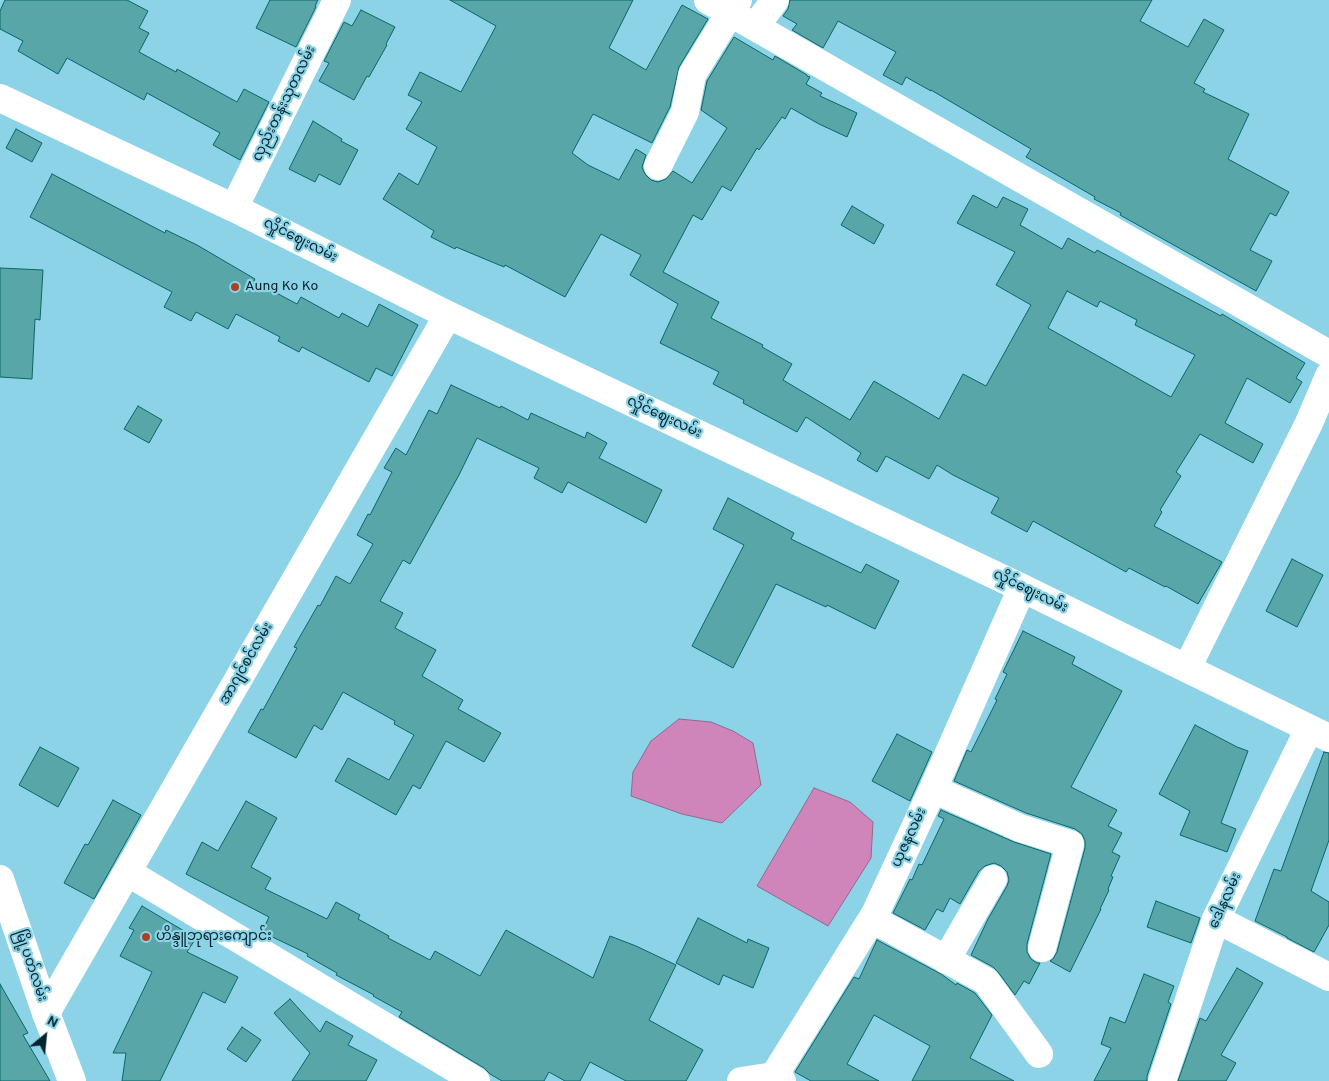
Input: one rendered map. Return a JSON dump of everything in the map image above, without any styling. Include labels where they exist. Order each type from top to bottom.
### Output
[{"type":"street","name":"လှည်းတန်းသုတလမ်း","points":[[234,208],[337,0]]},
{"type":"street","points":[[755,27],[775,0]]},
{"type":"street","points":[[658,166],[685,112],[692,75],[726,4],[755,27],[1329,354]]},
{"type":"street","name":"လှိုင်ဈေးလမ်း","points":[[0,98],[234,208],[448,315],[1022,588],[1319,733]]},
{"type":"street","name":"အာဂျင်စင်လမ်း","points":[[46,1013],[448,315]]},
{"type":"street","points":[[1187,668],[1319,428],[1329,376]]},
{"type":"street","name":"ယုဇနလမ်း","points":[[778,1078],[872,919],[933,789],[1022,588]]},
{"type":"street","name":"ဒေါနလမ်း","points":[[1162,1081],[1216,919],[1319,733]]},
{"type":"street","points":[[933,789],[1020,828],[1070,844],[1042,948]]},
{"type":"street","points":[[127,872],[476,1081]]},
{"type":"street","name":"မြို့ပတ်လမ်း","points":[[0,879],[46,1013],[72,1081]]},
{"type":"street","points":[[946,960],[993,879]]},
{"type":"street","points":[[872,919],[986,981],[1038,1054]]},
{"type":"street","points":[[1216,919],[1329,977]]},
{"type":"street","points":[[741,1081],[778,1078]]},
{"type":"shaded area","points":[[679,719],[711,722],[733,731],[753,743],[761,785],[722,823],[682,814],[631,796],[633,772],[651,741]]},
{"type":"shaded area","points":[[814,788],[850,802],[873,822],[871,858],[828,926],[757,886]]},
{"type":"building","points":[[5,0],[127,0],[148,11],[139,28],[149,33],[139,52],[176,72],[177,69],[237,102],[244,89],[269,102],[240,160],[213,145],[220,133],[147,93],[144,100],[67,58],[58,74],[18,51],[23,41],[0,29],[0,11]]},
{"type":"building","points":[[270,0],[318,0],[296,47],[256,28]]},
{"type":"building","points":[[450,0],[633,0],[609,48],[646,70],[682,5],[708,19],[679,67],[670,107],[652,143],[593,114],[572,153],[588,165],[619,180],[636,149],[646,155],[642,167],[645,174],[651,180],[658,182],[666,179],[673,171],[692,183],[727,128],[701,110],[707,81],[734,37],[773,60],[775,56],[807,75],[810,77],[806,84],[822,93],[820,96],[857,113],[847,137],[791,108],[785,119],[782,117],[759,150],[757,148],[731,191],[722,186],[702,220],[693,215],[663,272],[719,302],[711,318],[763,345],[762,347],[792,364],[783,380],[850,420],[874,381],[939,419],[963,374],[986,386],[1031,305],[996,285],[1015,252],[957,223],[973,195],[997,208],[1003,197],[1028,209],[1020,225],[1062,249],[1068,238],[1095,253],[1097,250],[1221,316],[1222,314],[1305,363],[1296,378],[1302,382],[1290,403],[1247,378],[1225,423],[1263,444],[1253,463],[1200,434],[1176,472],[1181,476],[1160,510],[1162,512],[1154,526],[1222,562],[1198,604],[1129,568],[1126,572],[1033,521],[1027,532],[991,513],[999,498],[937,465],[929,479],[886,456],[877,472],[857,460],[861,453],[806,417],[797,432],[743,403],[744,400],[713,384],[719,372],[660,343],[678,304],[630,275],[641,255],[601,234],[565,297],[505,265],[504,267],[456,247],[455,249],[431,237],[434,231],[383,199],[399,173],[418,185],[437,147],[406,129],[422,102],[408,95],[420,72],[461,92],[496,26]],"holes":[[[1067,291],[1097,307],[1100,301],[1137,320],[1135,325],[1195,355],[1171,397],[1048,328]]]},
{"type":"building","points":[[790,0],[1152,0],[1140,21],[1188,47],[1204,19],[1224,30],[1194,83],[1205,89],[1203,92],[1249,114],[1228,159],[1289,192],[1276,216],[1270,213],[1250,250],[1272,261],[1256,291],[1120,215],[1121,213],[1094,199],[1095,197],[1026,157],[1031,149],[931,90],[906,77],[902,85],[883,75],[896,52],[838,21],[823,48],[792,30],[797,24],[783,16],[788,9]]},
{"type":"building","points":[[361,10],[395,27],[387,45],[354,100],[319,81],[329,63],[324,61],[344,22],[352,26]]},
{"type":"building","points":[[313,121],[342,139],[341,141],[358,150],[340,185],[319,174],[315,182],[289,169]]},
{"type":"building","points":[[16,129],[42,143],[32,162],[6,148]]},
{"type":"building","points":[[52,174],[165,233],[166,230],[197,245],[255,279],[254,281],[297,304],[301,297],[339,318],[342,313],[368,327],[379,304],[418,325],[392,376],[376,368],[369,382],[302,347],[299,352],[278,341],[280,337],[236,314],[228,329],[196,312],[191,321],[164,307],[172,292],[30,217]]},
{"type":"building","points":[[852,206],[884,225],[874,244],[841,225]]},
{"type":"building","points":[[0,268],[43,270],[40,320],[35,319],[32,379],[0,377]]},
{"type":"building","points":[[451,385],[500,408],[501,406],[528,420],[531,413],[585,438],[587,432],[607,443],[599,458],[662,490],[646,523],[568,482],[562,493],[534,478],[539,468],[477,438],[410,564],[403,560],[380,601],[403,613],[395,628],[436,650],[422,676],[463,700],[458,709],[501,733],[484,762],[446,741],[420,789],[413,785],[396,815],[335,781],[348,758],[389,780],[414,735],[394,724],[395,721],[343,692],[322,730],[314,725],[296,758],[248,732],[261,709],[263,710],[297,648],[294,647],[318,605],[320,606],[336,576],[350,584],[373,544],[357,535],[368,514],[370,515],[392,472],[384,468],[396,448],[406,455],[429,410],[437,414]]},
{"type":"building","points":[[138,406],[162,420],[149,443],[124,429]]},
{"type":"building","points":[[728,498],[794,533],[791,539],[861,573],[866,564],[899,581],[875,629],[827,605],[826,607],[776,584],[733,668],[692,646],[744,545],[713,529]]},
{"type":"building","points":[[1292,559],[1323,575],[1297,627],[1266,611]]},
{"type":"building","points":[[1023,631],[1075,657],[1072,664],[1122,691],[1071,787],[1117,810],[1108,826],[1122,833],[1112,852],[1120,856],[1111,876],[1113,877],[1109,890],[1070,972],[1050,961],[1057,952],[1085,848],[1082,834],[1075,829],[1026,813],[954,781],[967,750],[971,752],[997,700],[995,699],[1007,674],[1003,672]]},
{"type":"building","points":[[1195,725],[1248,751],[1221,823],[1236,829],[1227,852],[1180,835],[1190,811],[1159,794]]},
{"type":"building","points":[[897,734],[932,752],[910,801],[872,781]]},
{"type":"building","points":[[40,747],[79,768],[58,807],[19,785]]},
{"type":"building","points":[[1324,752],[1329,753],[1329,840],[1311,891],[1329,902],[1329,925],[1314,952],[1255,921],[1274,869],[1281,871]]},
{"type":"building","points":[[113,800],[141,815],[94,899],[64,883],[85,844],[88,845]]},
{"type":"building","points":[[246,801],[277,818],[251,867],[271,878],[265,889],[327,919],[336,902],[360,915],[358,919],[389,936],[388,938],[430,960],[435,951],[480,976],[506,930],[593,978],[610,936],[676,965],[649,1020],[703,1050],[686,1081],[626,1081],[590,1062],[580,1081],[565,1081],[549,1072],[544,1081],[502,1081],[484,1068],[399,1017],[402,1012],[336,975],[337,973],[307,956],[308,954],[262,932],[269,917],[186,874],[202,842],[218,851]]},
{"type":"building","points":[[941,810],[1014,842],[1051,854],[1027,944],[1027,952],[1031,959],[1040,963],[1029,984],[1024,981],[1015,995],[993,967],[971,955],[988,919],[1007,886],[1009,880],[1007,872],[1001,866],[994,863],[985,866],[979,871],[960,904],[950,898],[943,912],[937,909],[925,930],[893,913],[919,864],[922,865],[944,819],[938,816]]},
{"type":"building","points":[[1156,901],[1200,918],[1191,943],[1147,927]]},
{"type":"building","points":[[142,906],[196,938],[187,952],[238,977],[225,1003],[203,992],[160,1081],[122,1081],[126,1053],[113,1053],[152,972],[120,956],[134,930],[129,928]]},
{"type":"building","points":[[698,918],[747,943],[748,939],[769,948],[753,988],[723,975],[719,985],[676,963]]},
{"type":"building","points":[[877,940],[941,974],[956,985],[957,983],[975,993],[992,1015],[970,1058],[1014,1081],[912,1081],[930,1046],[874,1015],[847,1064],[879,1081],[811,1081],[795,1072],[854,977],[859,979]]},
{"type":"building","points":[[1237,968],[1263,983],[1221,1055],[1236,1063],[1226,1081],[1178,1081],[1200,1018],[1206,1021]]},
{"type":"building","points":[[1144,974],[1174,986],[1168,1002],[1171,1004],[1147,1081],[1094,1081],[1111,1048],[1101,1044],[1110,1017],[1125,1023]]},
{"type":"building","points":[[0,984],[28,1033],[23,1035],[50,1081],[0,1081]]},
{"type":"building","points":[[290,999],[320,1032],[326,1021],[353,1036],[348,1045],[377,1060],[366,1081],[292,1081],[310,1053],[274,1013]]},
{"type":"building","points":[[242,1027],[261,1040],[246,1062],[227,1049]]},
{"type":"place","name":"Aung Ko Ko","points":[[235,287]]},
{"type":"place","name":"ဟိန္ဒူဘုရားကျောင်း","points":[[146,937]]}]
